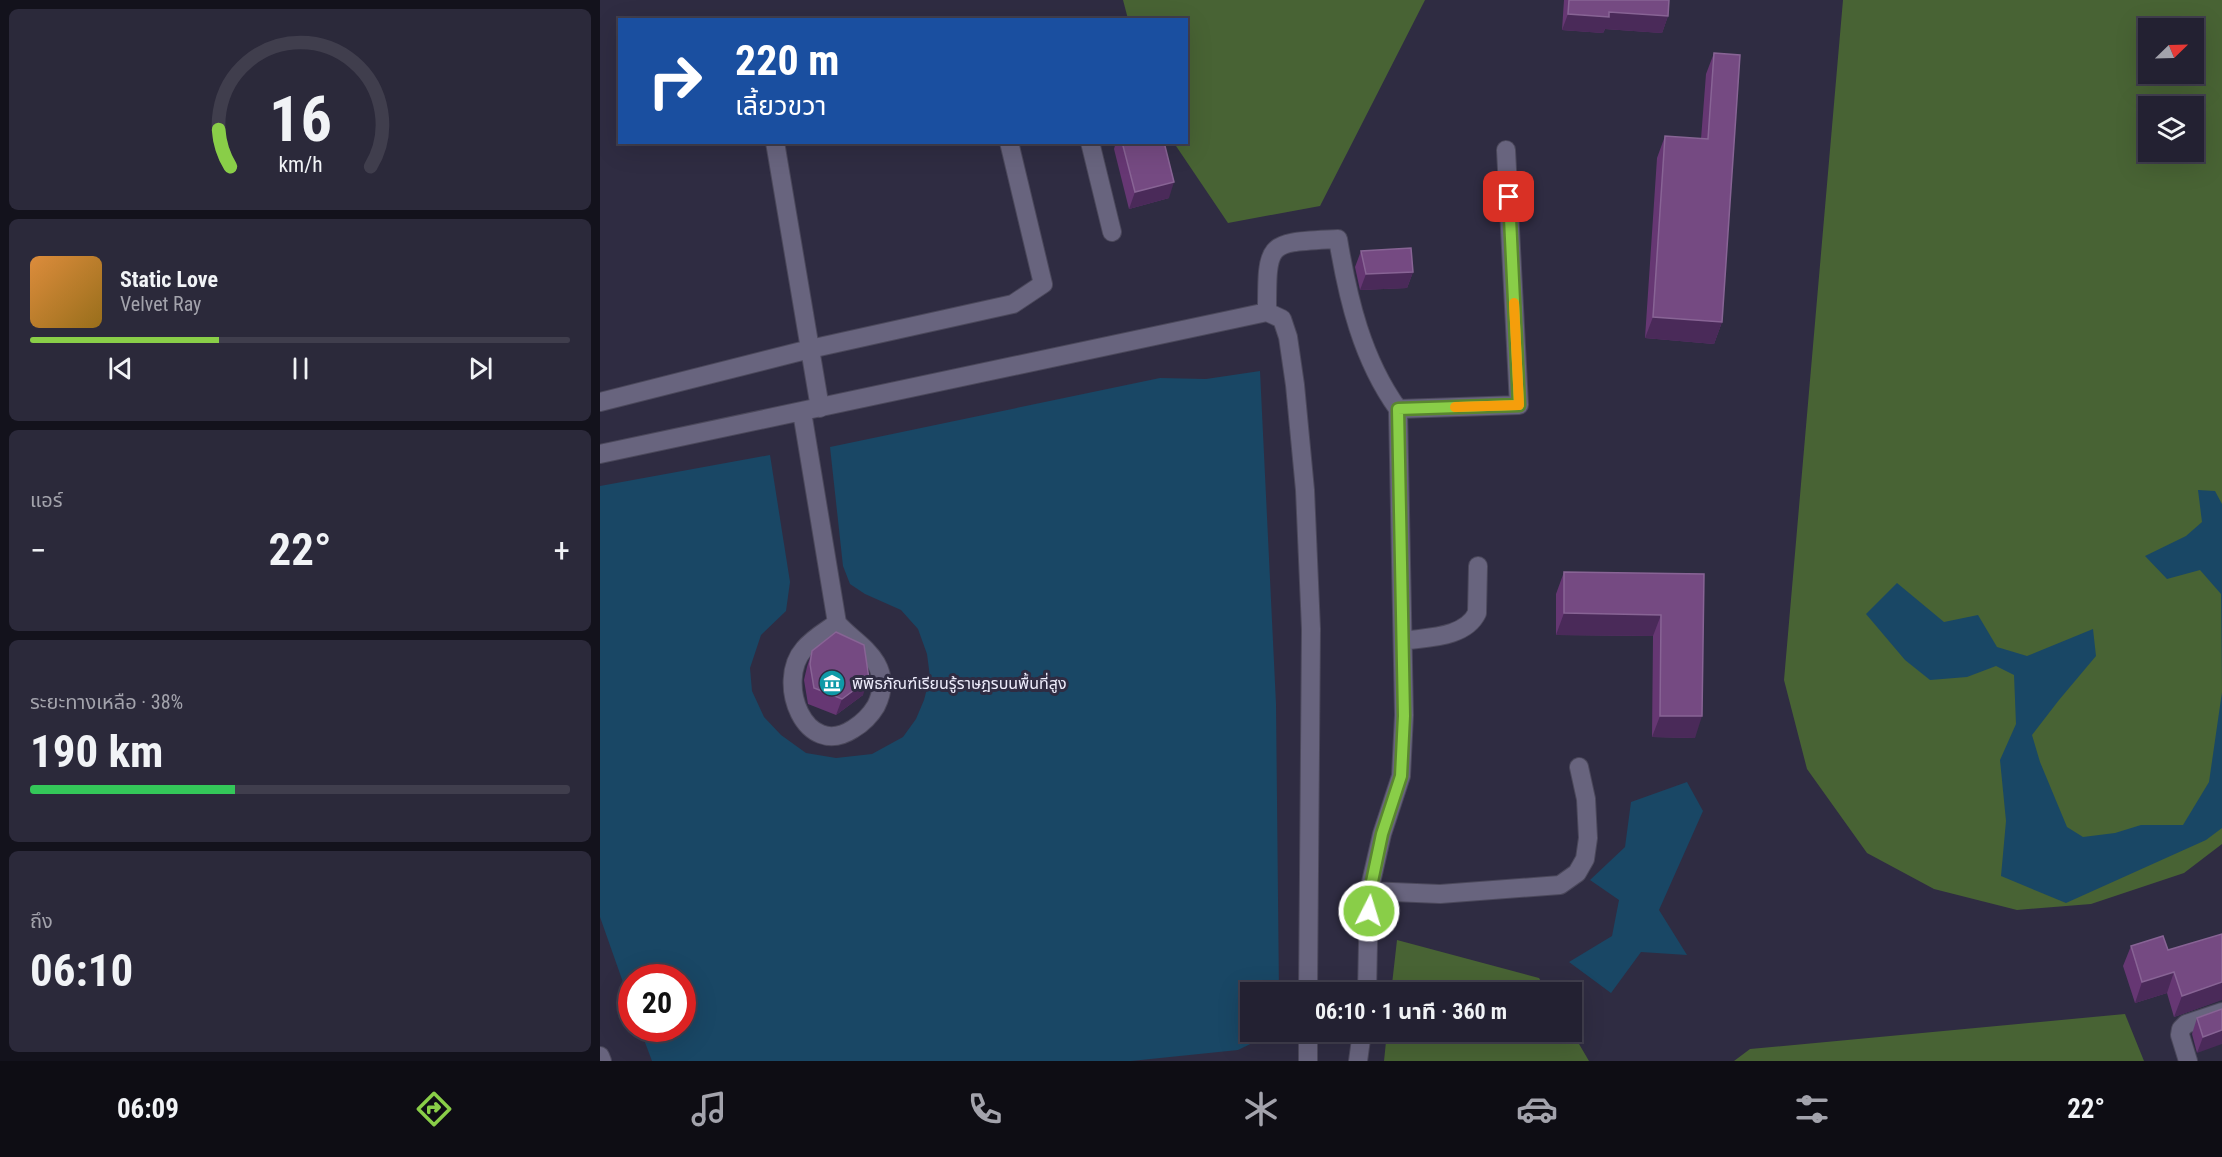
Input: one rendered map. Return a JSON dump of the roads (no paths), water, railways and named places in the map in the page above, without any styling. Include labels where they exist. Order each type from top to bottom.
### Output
[{"type":"street","points":[[775,144],[810,349],[811,410],[837,624],[876,662],[883,689],[872,712],[863,722],[847,733],[833,737],[808,726],[800,715],[795,700],[793,681],[794,667],[803,650],[815,638],[837,624]]},
{"type":"street","points":[[600,402],[810,349],[1013,304],[1043,284],[1009,144]]},
{"type":"street","points":[[1090,144],[1112,232]]},
{"type":"street","points":[[1398,409],[1519,405],[1506,150]]},
{"type":"street","points":[[1267,312],[1267,272],[1272,254],[1278,246],[1289,242],[1338,239],[1345,283],[1354,315],[1376,373],[1398,409],[1404,716],[1401,776],[1382,834],[1370,891],[1367,982]]},
{"type":"street","points":[[600,454],[1267,312],[1282,319],[1288,337],[1295,385],[1305,490],[1311,629],[1308,982]]},
{"type":"street","points":[[1403,641],[1460,631],[1474,619],[1477,613],[1478,566]]},
{"type":"street","points":[[1370,891],[1440,894],[1560,885],[1577,873],[1585,859],[1588,838],[1586,800],[1579,767]]},
{"type":"street","points":[[2188,1061],[2180,1035],[2181,1029],[2186,1024],[2222,1012]]},
{"type":"street","points":[[1303,1060],[1306,1042]]},
{"type":"street","points":[[1358,1061],[1361,1042]]},
{"type":"street","points":[[600,1056],[602,1061]]},
{"type":"water","points":[[1260,371],[1276,704],[1279,982],[1240,982],[1240,1042],[1254,1042],[1238,1050],[1131,1061],[652,1061],[645,1042],[696,1042],[696,964],[618,964],[618,968],[600,917],[600,486],[770,455],[790,582],[786,611],[761,635],[750,668],[752,691],[764,717],[781,735],[806,753],[836,758],[872,754],[903,737],[916,719],[930,677],[927,654],[918,629],[901,610],[865,594],[850,584],[843,566],[830,447],[1160,378],[1206,379]]},
{"type":"water","points":[[2198,490],[2215,491],[2222,504],[2222,692],[2221,594],[2200,570],[2167,579],[2145,556],[2186,536],[2202,522]]},
{"type":"water","points":[[1897,583],[1944,622],[1978,615],[1997,647],[2027,656],[2093,629],[2096,656],[2032,735],[2040,762],[2067,827],[2083,837],[2115,833],[2141,825],[2183,825],[2209,782],[2222,692],[2222,828],[2206,840],[2066,903],[2001,876],[2006,821],[2000,760],[2016,724],[2014,675],[1996,666],[1967,677],[1930,680],[1905,660],[1866,614]]},
{"type":"water","points":[[1687,782],[1703,811],[1659,910],[1687,955],[1641,952],[1611,993],[1569,962],[1612,936],[1619,900],[1590,880],[1625,847],[1631,802]]},
{"type":"place","name":"พิพิธภัณฑ์เรียนรู้ราษฎรบนพื้นที่สูง","points":[[832,683]]}]
